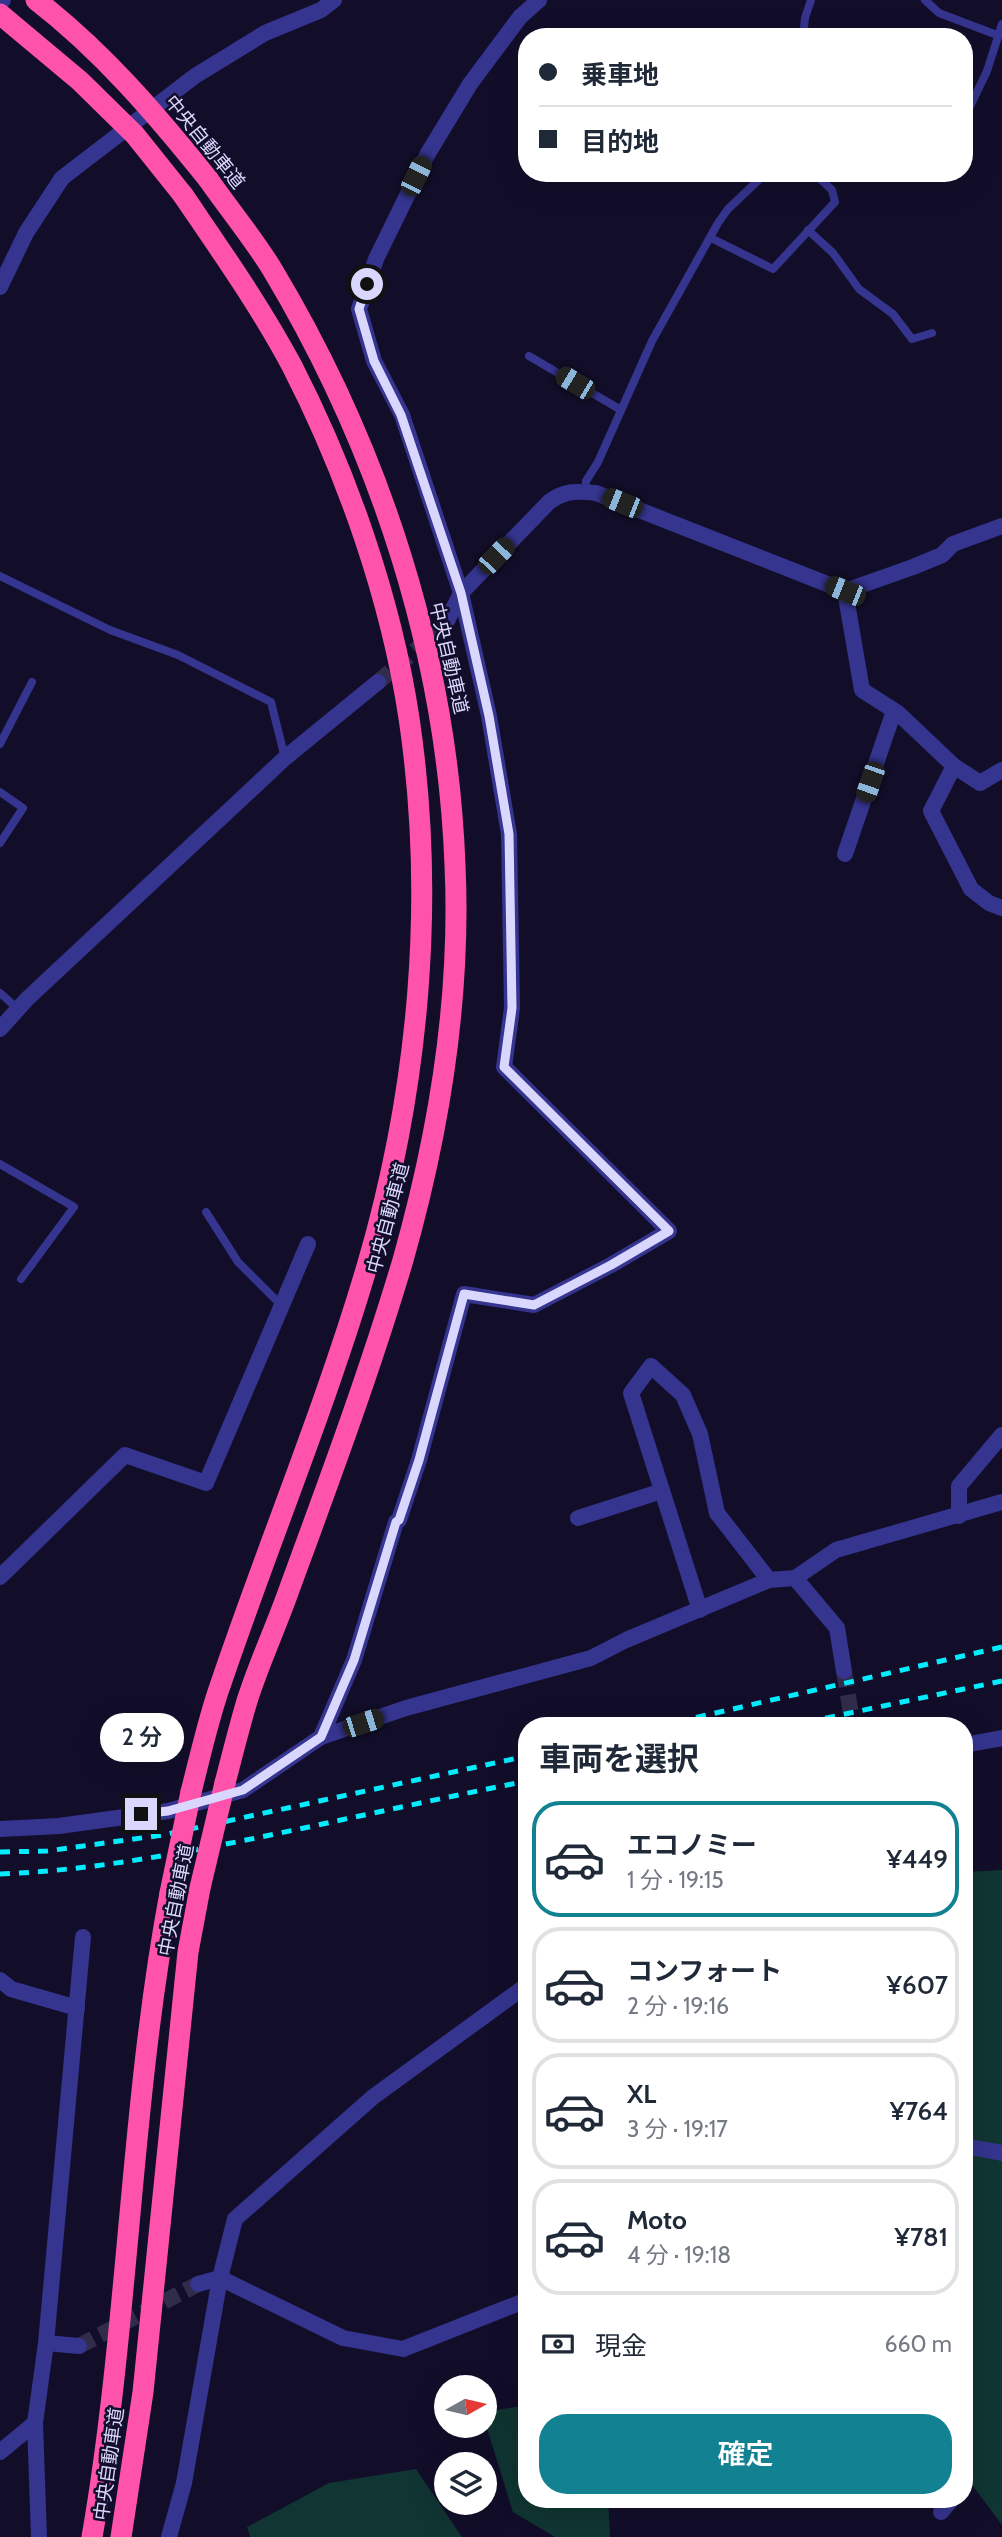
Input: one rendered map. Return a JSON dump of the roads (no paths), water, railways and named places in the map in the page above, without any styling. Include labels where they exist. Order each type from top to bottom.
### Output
[{"type":"highway","name":"中央自動車道","points":[[36,0],[106,62],[161,120],[208,179],[270,266],[312,340],[348,415],[396,536],[430,661],[444,745],[456,865],[454,950],[447,1043],[426,1166],[403,1259],[315,1517],[248,1699],[200,1888],[188,1952],[142,2392],[121,2537]]},
{"type":"highway","name":"中央自動車道","points":[[0,14],[80,81],[135,135],[183,195],[251,294],[292,366],[328,442],[373,568],[394,643],[409,719],[419,832],[421,955],[412,1061],[394,1162],[369,1259],[339,1358],[218,1690],[191,1792],[170,1893],[149,2017],[114,2388],[92,2537]]},
{"type":"street","points":[[0,288],[26,233],[62,178],[195,76],[265,33],[321,10],[334,0]]},
{"type":"street","points":[[321,1737],[354,1660],[396,1522],[399,1520],[419,1460],[464,1294],[534,1305],[669,1231],[504,1067],[512,1008],[509,834],[489,716],[461,593],[401,415],[374,361],[359,309],[376,259],[427,155],[470,84],[520,17],[539,0]]},
{"type":"street","points":[[444,625],[461,593],[548,502],[573,490],[596,492],[845,591],[913,568],[942,555],[954,544],[1002,526]]},
{"type":"street","points":[[845,591],[862,690],[894,711],[954,766],[980,783],[1002,770]]},
{"type":"street","points":[[0,1029],[285,758],[378,682]]},
{"type":"street","points":[[845,854],[894,711]]},
{"type":"street","points":[[954,766],[931,811],[971,889],[989,903],[1002,908]]},
{"type":"street","points":[[0,1577],[125,1455],[206,1483],[308,1244]]},
{"type":"street","points":[[700,1610],[631,1393],[651,1366],[683,1395],[700,1434],[717,1513],[769,1580]]},
{"type":"street","points":[[959,1516],[959,1486],[1002,1434]]},
{"type":"street","points":[[578,1518],[662,1491]]},
{"type":"street","points":[[0,1829],[59,1826],[168,1811],[243,1790],[321,1737],[405,1709],[591,1658],[626,1640],[769,1580],[795,1578],[836,1550],[1002,1502]]},
{"type":"street","points":[[795,1578],[837,1628],[844,1671]]},
{"type":"street","points":[[973,1743],[1002,1738]]},
{"type":"street","points":[[38,2537],[35,2423],[46,2343],[83,1937]]},
{"type":"street","points":[[0,1980],[11,1989],[77,2008]]},
{"type":"street","points":[[169,2537],[184,2483],[220,2278],[235,2219],[373,2097],[518,1991]]},
{"type":"street","points":[[973,2147],[1002,2152]]},
{"type":"street","points":[[198,2284],[220,2278],[343,2338],[403,2348],[518,2303]]},
{"type":"street","points":[[46,2343],[79,2346]]},
{"type":"street","points":[[0,2452],[35,2423]]},
{"type":"lane","points":[[804,28],[811,0]]},
{"type":"lane","points":[[925,0],[939,13],[997,35]]},
{"type":"lane","points":[[973,100],[987,71],[1002,24]]},
{"type":"lane","points":[[585,492],[586,481],[598,462],[652,341],[728,209],[756,182]]},
{"type":"lane","points":[[711,238],[773,269],[835,202],[832,190],[824,182]]},
{"type":"lane","points":[[808,230],[833,253],[859,289],[893,314],[912,339],[932,333]]},
{"type":"lane","points":[[529,356],[621,410]]},
{"type":"lane","points":[[0,576],[110,630],[178,655],[271,702],[285,758]]},
{"type":"lane","points":[[0,744],[32,682]]},
{"type":"lane","points":[[0,792],[23,808],[0,843]]},
{"type":"lane","points":[[0,993],[18,1009]]},
{"type":"lane","points":[[0,1164],[74,1207],[21,1279]]},
{"type":"lane","points":[[206,1212],[238,1262],[282,1306]]},
{"type":"tunnel","points":[[378,682],[445,625]]},
{"type":"tunnel","points":[[844,1671],[852,1717]]},
{"type":"tunnel","points":[[79,2346],[198,2284]]},
{"type":"railway","points":[[698,1717],[1002,1647]]},
{"type":"railway","points":[[831,1717],[1002,1681]]},
{"type":"railway","points":[[0,1852],[47,1851],[163,1835],[518,1758]]},
{"type":"railway","points":[[0,1874],[76,1868],[191,1851],[518,1783]]}]
